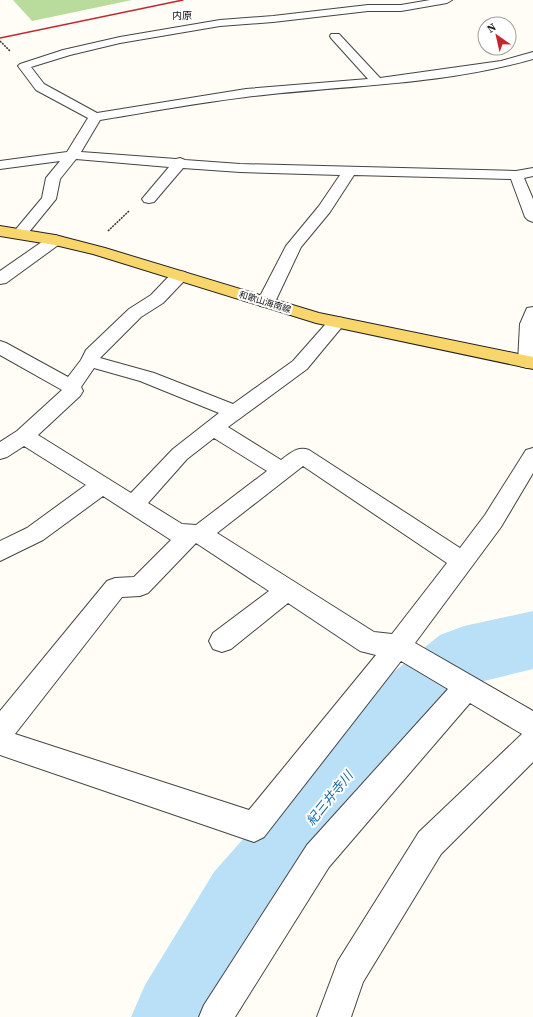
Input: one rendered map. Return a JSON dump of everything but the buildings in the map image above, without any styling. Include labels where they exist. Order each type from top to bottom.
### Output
[{"type":"main road","name":"和歌山海南線","points":[[0,231],[55,240],[88,248],[316,318],[530,363]]},
{"type":"street","points":[[446,0],[400,8],[368,8],[273,19],[248,20],[182,29],[120,40],[67,52],[24,66],[40,88],[95,117],[246,93],[377,82],[448,73],[502,64],[533,55]]},
{"type":"street","points":[[335,36],[377,82]]},
{"type":"street","points":[[20,234],[49,199],[53,178],[72,155],[95,117]]},
{"type":"street","points":[[0,165],[72,155],[180,162],[240,168],[516,175],[533,172]]},
{"type":"street","points":[[149,199],[180,162]]},
{"type":"street","points":[[266,302],[294,246],[324,209],[350,170]]},
{"type":"street","points":[[516,175],[533,217]]},
{"type":"street","points":[[0,278],[55,240]]},
{"type":"street","points":[[71,387],[90,361],[92,354],[135,313],[157,299],[179,276]]},
{"type":"street","points":[[530,363],[529,324],[533,312]]},
{"type":"street","points":[[132,505],[180,454],[213,428],[300,365],[337,322]]},
{"type":"street","points":[[0,347],[71,387],[73,392],[24,436],[0,452]]},
{"type":"street","points":[[90,361],[147,377],[235,412]]},
{"type":"street","points":[[213,428],[282,470]]},
{"type":"street","points":[[24,436],[178,533],[196,534],[369,643],[403,649],[533,726]]},
{"type":"street","points":[[0,732],[115,588],[140,586],[196,534],[302,455],[462,561]]},
{"type":"street","points":[[0,742],[254,826],[403,649],[462,561],[493,521],[533,455]]},
{"type":"street","points":[[0,552],[35,534],[102,485]]},
{"type":"street","points":[[222,641],[287,590]]},
{"type":"street","points":[[216,1017],[318,856],[461,684]]},
{"type":"street","points":[[334,1017],[350,973],[430,843],[533,742]]},
{"type":"path","points":[[88,248],[142,201],[149,199]]},
{"type":"green space","points":[[13,0],[132,0],[32,21]]},
{"type":"waterway","name":"紀三井寺川","points":[[177,1017],[244,902],[405,706],[464,656],[533,640]]},
{"type":"railway","points":[[0,38],[183,0]]},
{"type":"district","name":"内原","points":[[182,15]]}]
